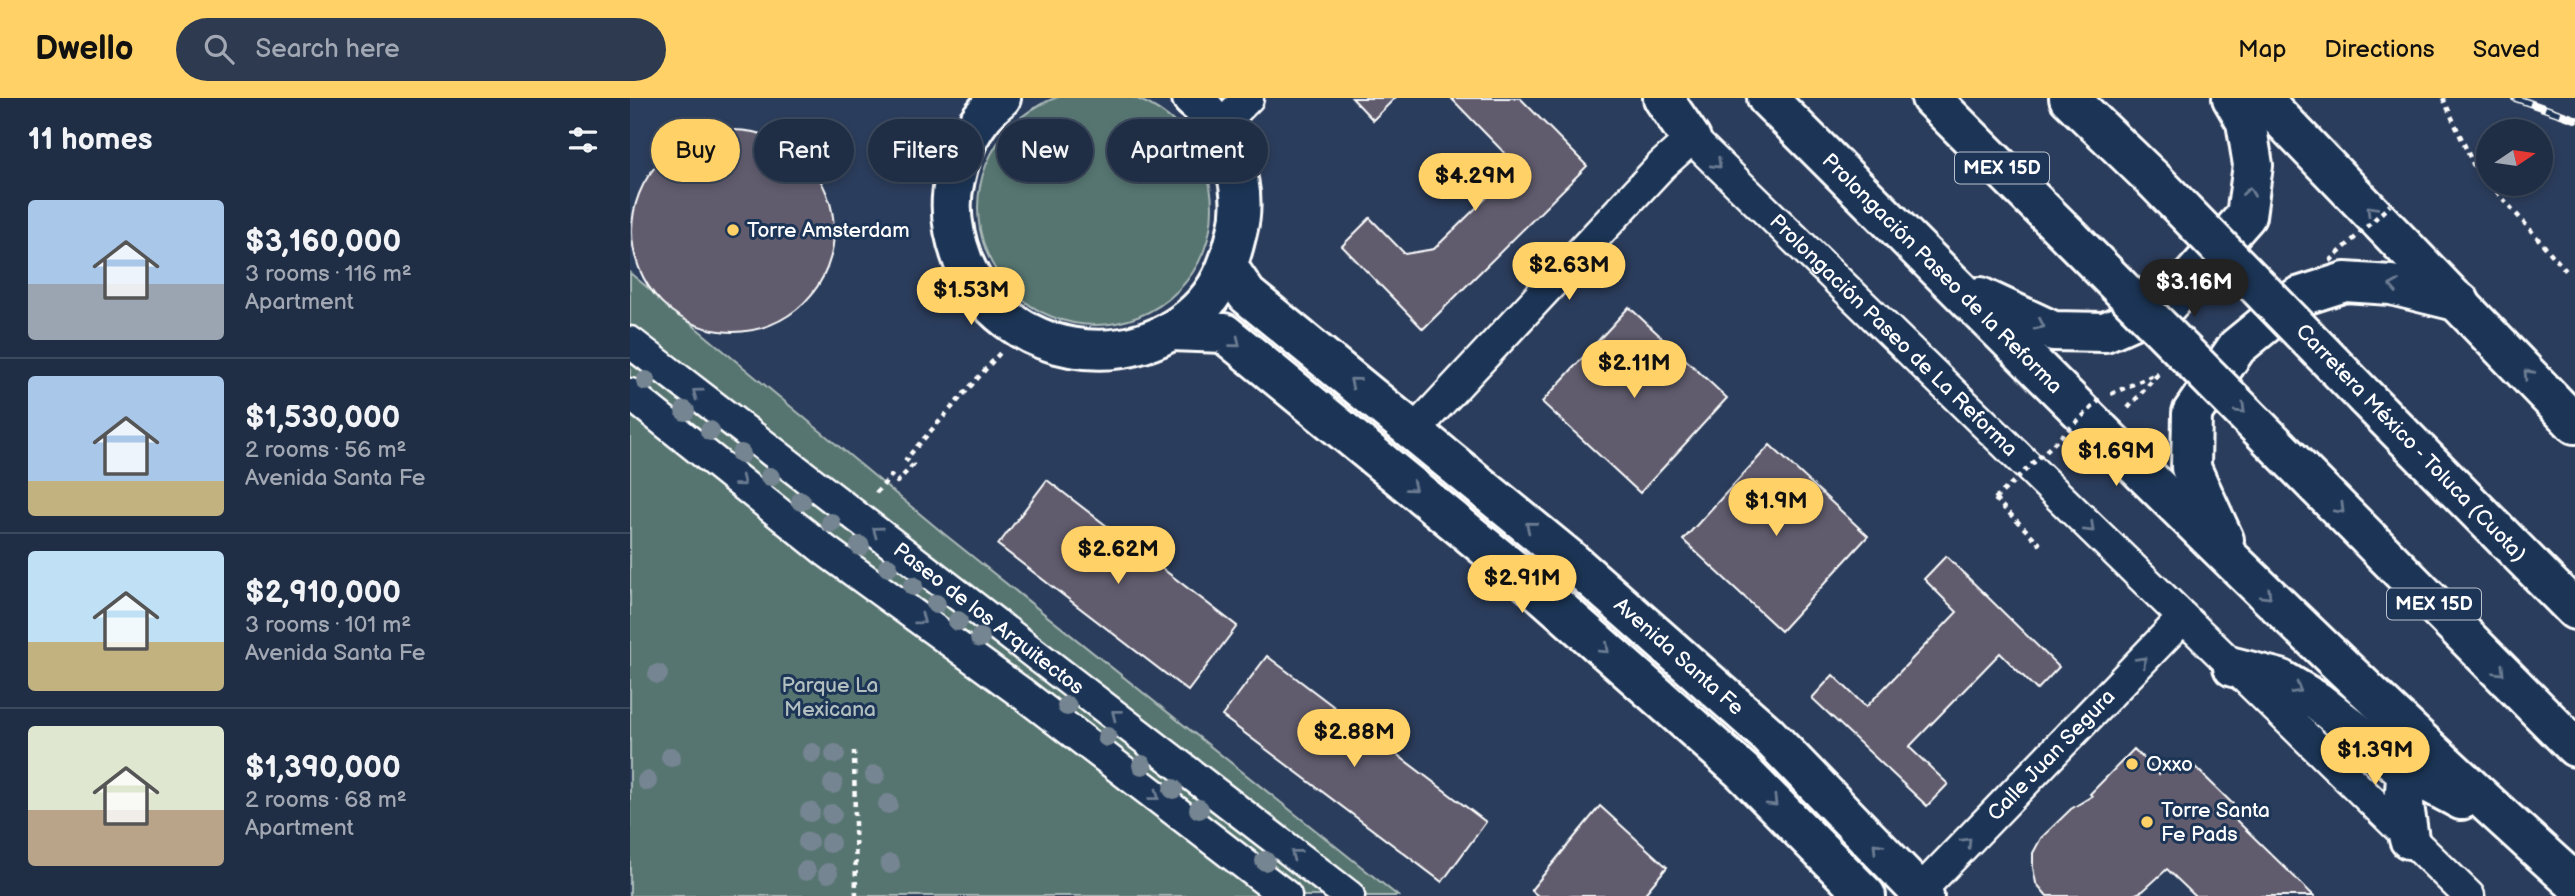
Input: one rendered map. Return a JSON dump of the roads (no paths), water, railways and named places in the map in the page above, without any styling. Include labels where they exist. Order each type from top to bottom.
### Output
[{"type":"main road","points":[[1192,98],[1211,119]]},
{"type":"main road","points":[[1663,98],[1692,139]]},
{"type":"main road","name":"Prolongación Paseo de la Reforma","points":[[1767,98],[2234,564],[2409,733],[2575,883]]},
{"type":"main road","name":"MEX 15D","points":[[1931,98],[2575,747]]},
{"type":"main road","name":"Carretera México - Toluca (Cuota)","points":[[2069,98],[2153,179],[2575,610]]},
{"type":"main road","points":[[1956,286],[2053,331],[2105,332],[2168,304],[2246,216],[2253,165],[2246,122],[2232,98]]},
{"type":"main road","points":[[2261,98],[2575,424]]},
{"type":"main road","points":[[986,102],[962,150],[951,195],[955,240],[972,282],[1002,317],[1040,341],[1084,352],[1129,348],[1171,331],[1205,304],[1228,267],[1240,221],[1238,182]]},
{"type":"main road","name":"Avenida Santa Fe","points":[[1228,267],[1247,295],[1568,558],[1766,733],[1922,894]]},
{"type":"main road","points":[[2234,564],[2190,468],[2192,413],[2237,347],[2298,297],[2346,282],[2391,285],[2460,302]]},
{"type":"main road","name":"Avenida Santa Fe","points":[[1171,331],[1223,333],[1255,358],[1538,590],[1742,771],[1866,896]]},
{"type":"main road","points":[[2233,667],[2280,680],[2317,701],[2406,771],[2512,827]]},
{"type":"main road","points":[[2409,733],[2404,805],[2409,839]]},
{"type":"street","points":[[1228,119],[1248,98]]},
{"type":"street","name":"Prolongación Paseo de La Reforma","points":[[1651,98],[2409,839],[2458,892]]},
{"type":"street","points":[[1414,431],[1662,165],[1692,139]]},
{"type":"street","name":"Paseo de los Arquitectos","points":[[630,342],[1049,662],[1349,896]]},
{"type":"street","name":"Paseo de los Arquitectos","points":[[630,394],[826,551],[1023,694],[1286,896]]},
{"type":"street","name":"Calle Juan Segura","points":[[1922,894],[2183,618]]},
{"type":"street","points":[[1023,694],[1049,662]]},
{"type":"railway","points":[[2515,98],[2575,119]]},
{"type":"place","name":"Torre Amsterdam","points":[[733,230]]},
{"type":"place","name":"Oxxo","points":[[2132,764]]},
{"type":"place","name":"Torre Santa Fe Pads","points":[[2147,822]]},
{"type":"park label","name":"Parque La Mexicana","points":[[830,697]]}]
